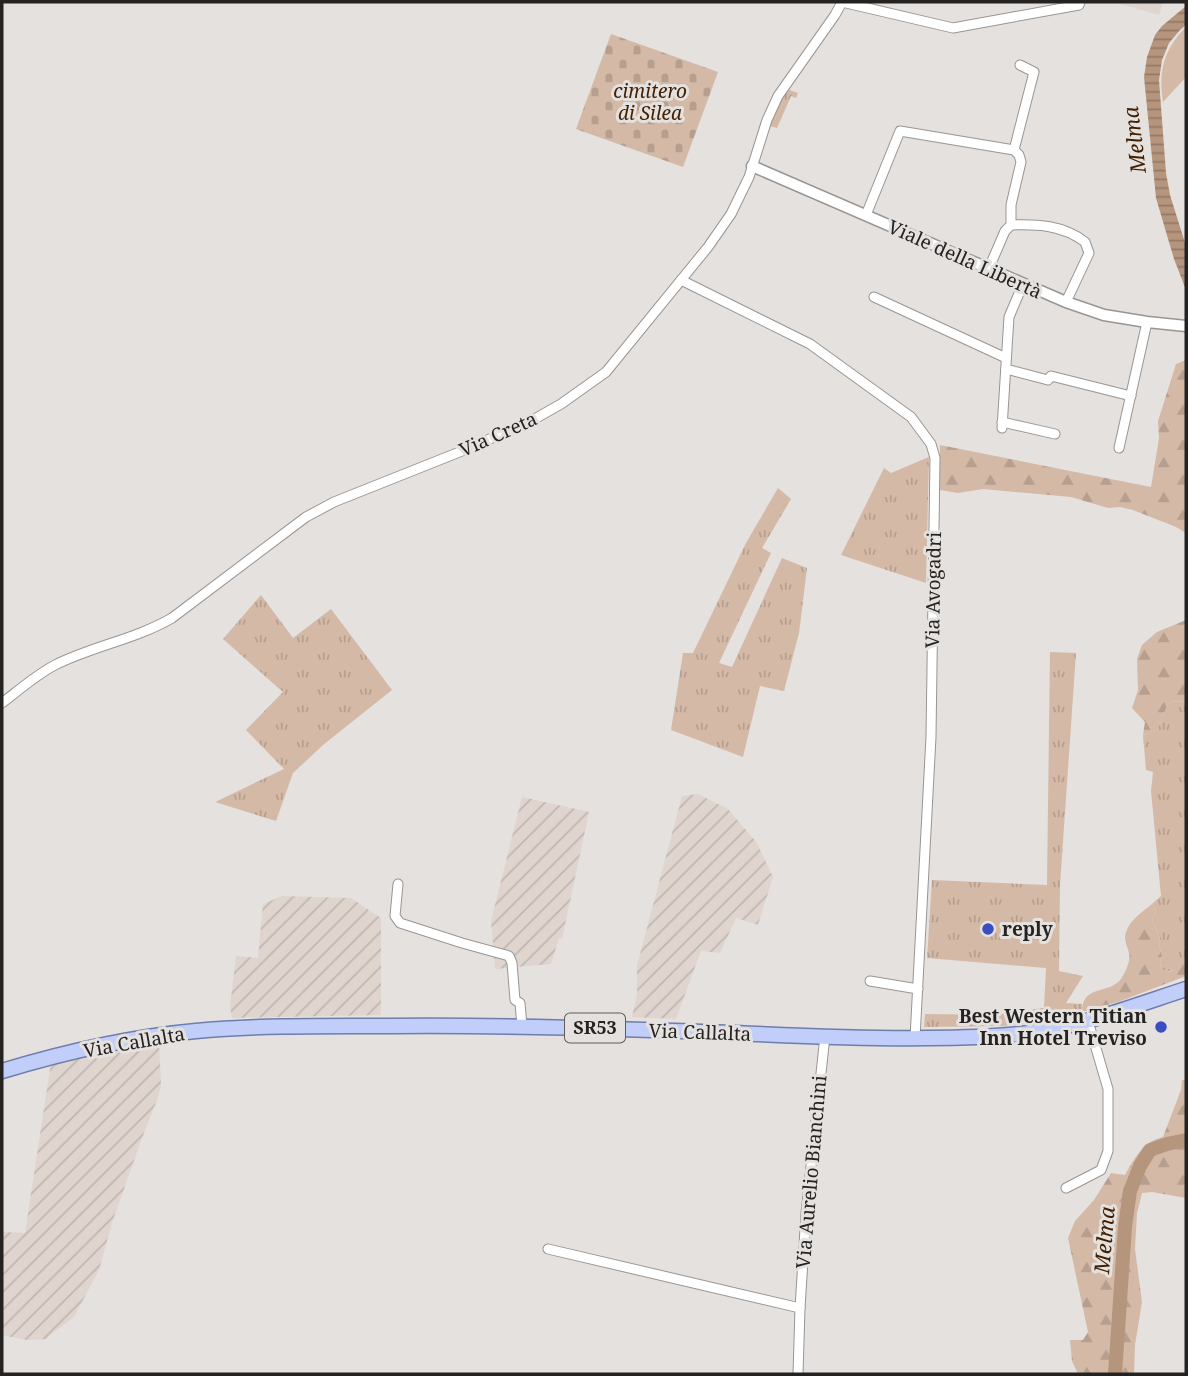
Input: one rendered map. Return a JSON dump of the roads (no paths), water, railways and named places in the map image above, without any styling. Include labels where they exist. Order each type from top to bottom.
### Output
[{"type":"main road","name":"Via Callalta","points":[[2,1072],[46,1058],[103,1045],[196,1031],[286,1026],[522,1026],[825,1037],[974,1038],[1024,1033],[1088,1021],[1186,989]]},
{"type":"street","points":[[842,2],[953,27],[1079,5],[1080,2]]},
{"type":"street","name":"Via Creta","points":[[2,704],[55,665],[156,628],[277,537],[334,502],[507,432],[561,404],[607,372],[709,247],[731,214],[742,193],[768,116],[778,96],[842,2]]},
{"type":"street","points":[[1014,150],[1034,72],[1020,65]]},
{"type":"street","points":[[866,215],[900,131],[1014,150],[1021,162],[1011,205],[1011,225]]},
{"type":"street","name":"Viale della Libertà","points":[[752,166],[1066,302],[1104,315],[1186,326]]},
{"type":"street","points":[[989,268],[1005,231],[1011,225],[1054,227],[1081,238],[1089,253],[1066,302]]},
{"type":"street","name":"Via Avogadri","points":[[681,280],[810,344],[911,417],[931,444],[935,458],[931,737],[915,1038]]},
{"type":"street","points":[[1023,284],[1009,317],[1002,425],[1055,434]]},
{"type":"street","points":[[874,297],[1006,358]]},
{"type":"street","points":[[1119,448],[1147,322]]},
{"type":"street","points":[[1006,369],[1048,380],[1051,376],[1130,396]]},
{"type":"street","points":[[398,884],[395,916],[400,923],[509,956],[515,1000],[520,1003],[522,1026]]},
{"type":"street","points":[[870,981],[918,989]]},
{"type":"street","points":[[1066,1188],[1101,1170],[1108,1151],[1108,1088],[1088,1021]]},
{"type":"street","name":"Via Aurelio Bianchini","points":[[798,1374],[806,1213],[825,1037]]},
{"type":"street","points":[[548,1249],[800,1308]]},
{"type":"waterway","name":"Melma","points":[[1115,1374],[1130,1191],[1150,1150],[1186,1140]]},
{"type":"place","name":"reply","points":[[988,929]]},
{"type":"place","name":"Best Western Titian Inn Hotel Treviso","points":[[1161,1027]]},
{"type":"park label","name":"cimitero di Silea","points":[[650,102]]}]
